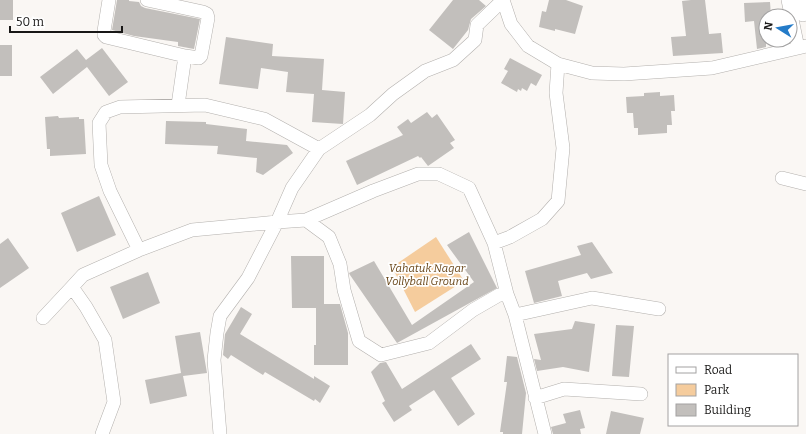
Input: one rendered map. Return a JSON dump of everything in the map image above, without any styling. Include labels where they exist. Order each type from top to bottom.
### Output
[{"type":"street","points":[[109,0],[104,31],[104,35],[106,37],[199,58],[201,56],[208,18],[207,14],[147,0]]},
{"type":"street","points":[[220,434],[214,360],[216,333],[220,316],[248,278],[277,222],[292,188],[319,149],[370,115],[393,94],[425,71],[453,60],[475,40],[477,25],[503,0],[511,24],[528,46],[558,64],[592,73],[624,74],[712,68],[802,47],[800,0]]},
{"type":"street","points":[[788,0],[800,15]]},
{"type":"street","points":[[178,106],[185,56]]},
{"type":"street","points":[[494,243],[510,237],[542,219],[558,201],[563,148],[556,93],[558,64]]},
{"type":"street","points":[[139,250],[110,191],[101,165],[99,123],[106,112],[120,107],[205,105],[264,119],[319,149]]},
{"type":"street","points":[[43,318],[83,275],[139,250],[192,230],[306,220],[373,191],[418,174],[439,174],[469,188],[494,243],[507,294],[515,315],[544,434]]},
{"type":"street","points":[[782,178],[806,184]]},
{"type":"street","points":[[306,220],[329,237],[340,264],[344,290],[359,341],[381,355],[429,342],[473,310],[498,295],[507,294]]},
{"type":"street","points":[[72,288],[105,340],[114,402],[102,434]]},
{"type":"street","points":[[515,315],[592,298],[659,309]]},
{"type":"street","points":[[535,398],[564,388],[641,394]]},
{"type":"green space","name":"Vahatuk Nagar Vollyball Ground","points":[[436,237],[464,281],[415,312],[392,267]]},
{"type":"building","points":[[0,0],[13,0],[13,20],[0,20]]},
{"type":"building","points":[[117,0],[139,2],[141,6],[145,8],[200,19],[194,49],[178,46],[178,42],[134,36],[112,30]]},
{"type":"building","points":[[453,0],[479,0],[486,6],[471,19],[468,30],[453,49],[429,30]]},
{"type":"building","points":[[549,0],[566,0],[583,6],[575,34],[539,27],[542,11],[546,12]]},
{"type":"building","points":[[705,0],[709,34],[721,33],[723,53],[673,56],[671,37],[686,36],[682,1]]},
{"type":"building","points":[[770,2],[770,8],[758,8],[758,48],[762,48],[757,49],[754,21],[745,22],[744,3]]},
{"type":"building","points":[[226,37],[273,44],[272,56],[324,59],[322,90],[345,92],[343,124],[312,122],[314,94],[286,92],[288,72],[261,68],[258,89],[219,84]]},
{"type":"building","points":[[0,45],[12,45],[12,76],[0,76]]},
{"type":"building","points":[[102,48],[128,82],[109,96],[87,67],[53,94],[40,77],[77,49],[86,60]]},
{"type":"building","points":[[510,58],[542,75],[536,86],[531,83],[527,91],[522,88],[521,91],[518,89],[517,92],[501,83],[508,71],[504,69]]},
{"type":"building","points":[[660,92],[660,96],[674,95],[675,111],[671,111],[672,125],[667,125],[667,133],[638,135],[638,128],[634,128],[633,113],[627,113],[626,97],[644,96],[644,93]]},
{"type":"building","points":[[427,112],[432,118],[437,114],[455,140],[450,143],[454,148],[428,166],[421,157],[420,158],[418,156],[357,185],[346,161],[403,135],[397,127],[408,119],[411,123]]},
{"type":"building","points":[[58,116],[59,118],[79,117],[79,119],[84,119],[86,154],[50,156],[50,149],[47,149],[45,117]]},
{"type":"building","points":[[166,121],[206,122],[206,124],[247,129],[246,141],[287,145],[293,153],[263,175],[256,172],[257,158],[217,154],[218,146],[165,144]]},
{"type":"building","points":[[99,196],[116,235],[77,252],[61,213]]},
{"type":"building","points":[[469,232],[497,288],[397,343],[349,273],[374,261],[412,325],[474,282],[447,245]]},
{"type":"building","points":[[8,238],[29,268],[0,288],[0,244]]},
{"type":"building","points":[[592,242],[613,273],[591,279],[587,273],[558,281],[562,296],[534,303],[525,271],[581,255],[577,246]]},
{"type":"building","points":[[291,256],[324,256],[324,304],[340,304],[348,333],[348,365],[314,365],[314,345],[316,345],[316,308],[292,308]]},
{"type":"building","points":[[148,272],[160,303],[123,319],[110,287]]},
{"type":"building","points":[[241,307],[252,314],[240,334],[314,379],[314,376],[330,386],[320,403],[315,399],[314,401],[265,372],[263,375],[231,355],[228,359],[223,355],[225,334]]},
{"type":"building","points":[[575,321],[595,324],[589,372],[563,367],[537,371],[534,359],[541,360],[534,334],[572,329]]},
{"type":"building","points":[[616,325],[634,326],[629,377],[612,376]]},
{"type":"building","points":[[200,332],[207,373],[183,376],[187,396],[150,404],[145,380],[181,373],[175,336]]},
{"type":"building","points":[[471,344],[481,359],[451,378],[475,414],[458,426],[434,390],[409,406],[412,410],[394,422],[382,403],[385,401],[371,372],[380,363],[386,362],[402,389]]},
{"type":"building","points":[[507,356],[517,357],[526,393],[522,434],[503,434],[503,432],[500,432],[507,382],[504,382]]},
{"type":"building","points":[[580,410],[585,428],[580,429],[581,434],[553,434],[551,427],[566,423],[563,414]]},
{"type":"building","points":[[611,411],[644,418],[640,434],[606,434]]}]
